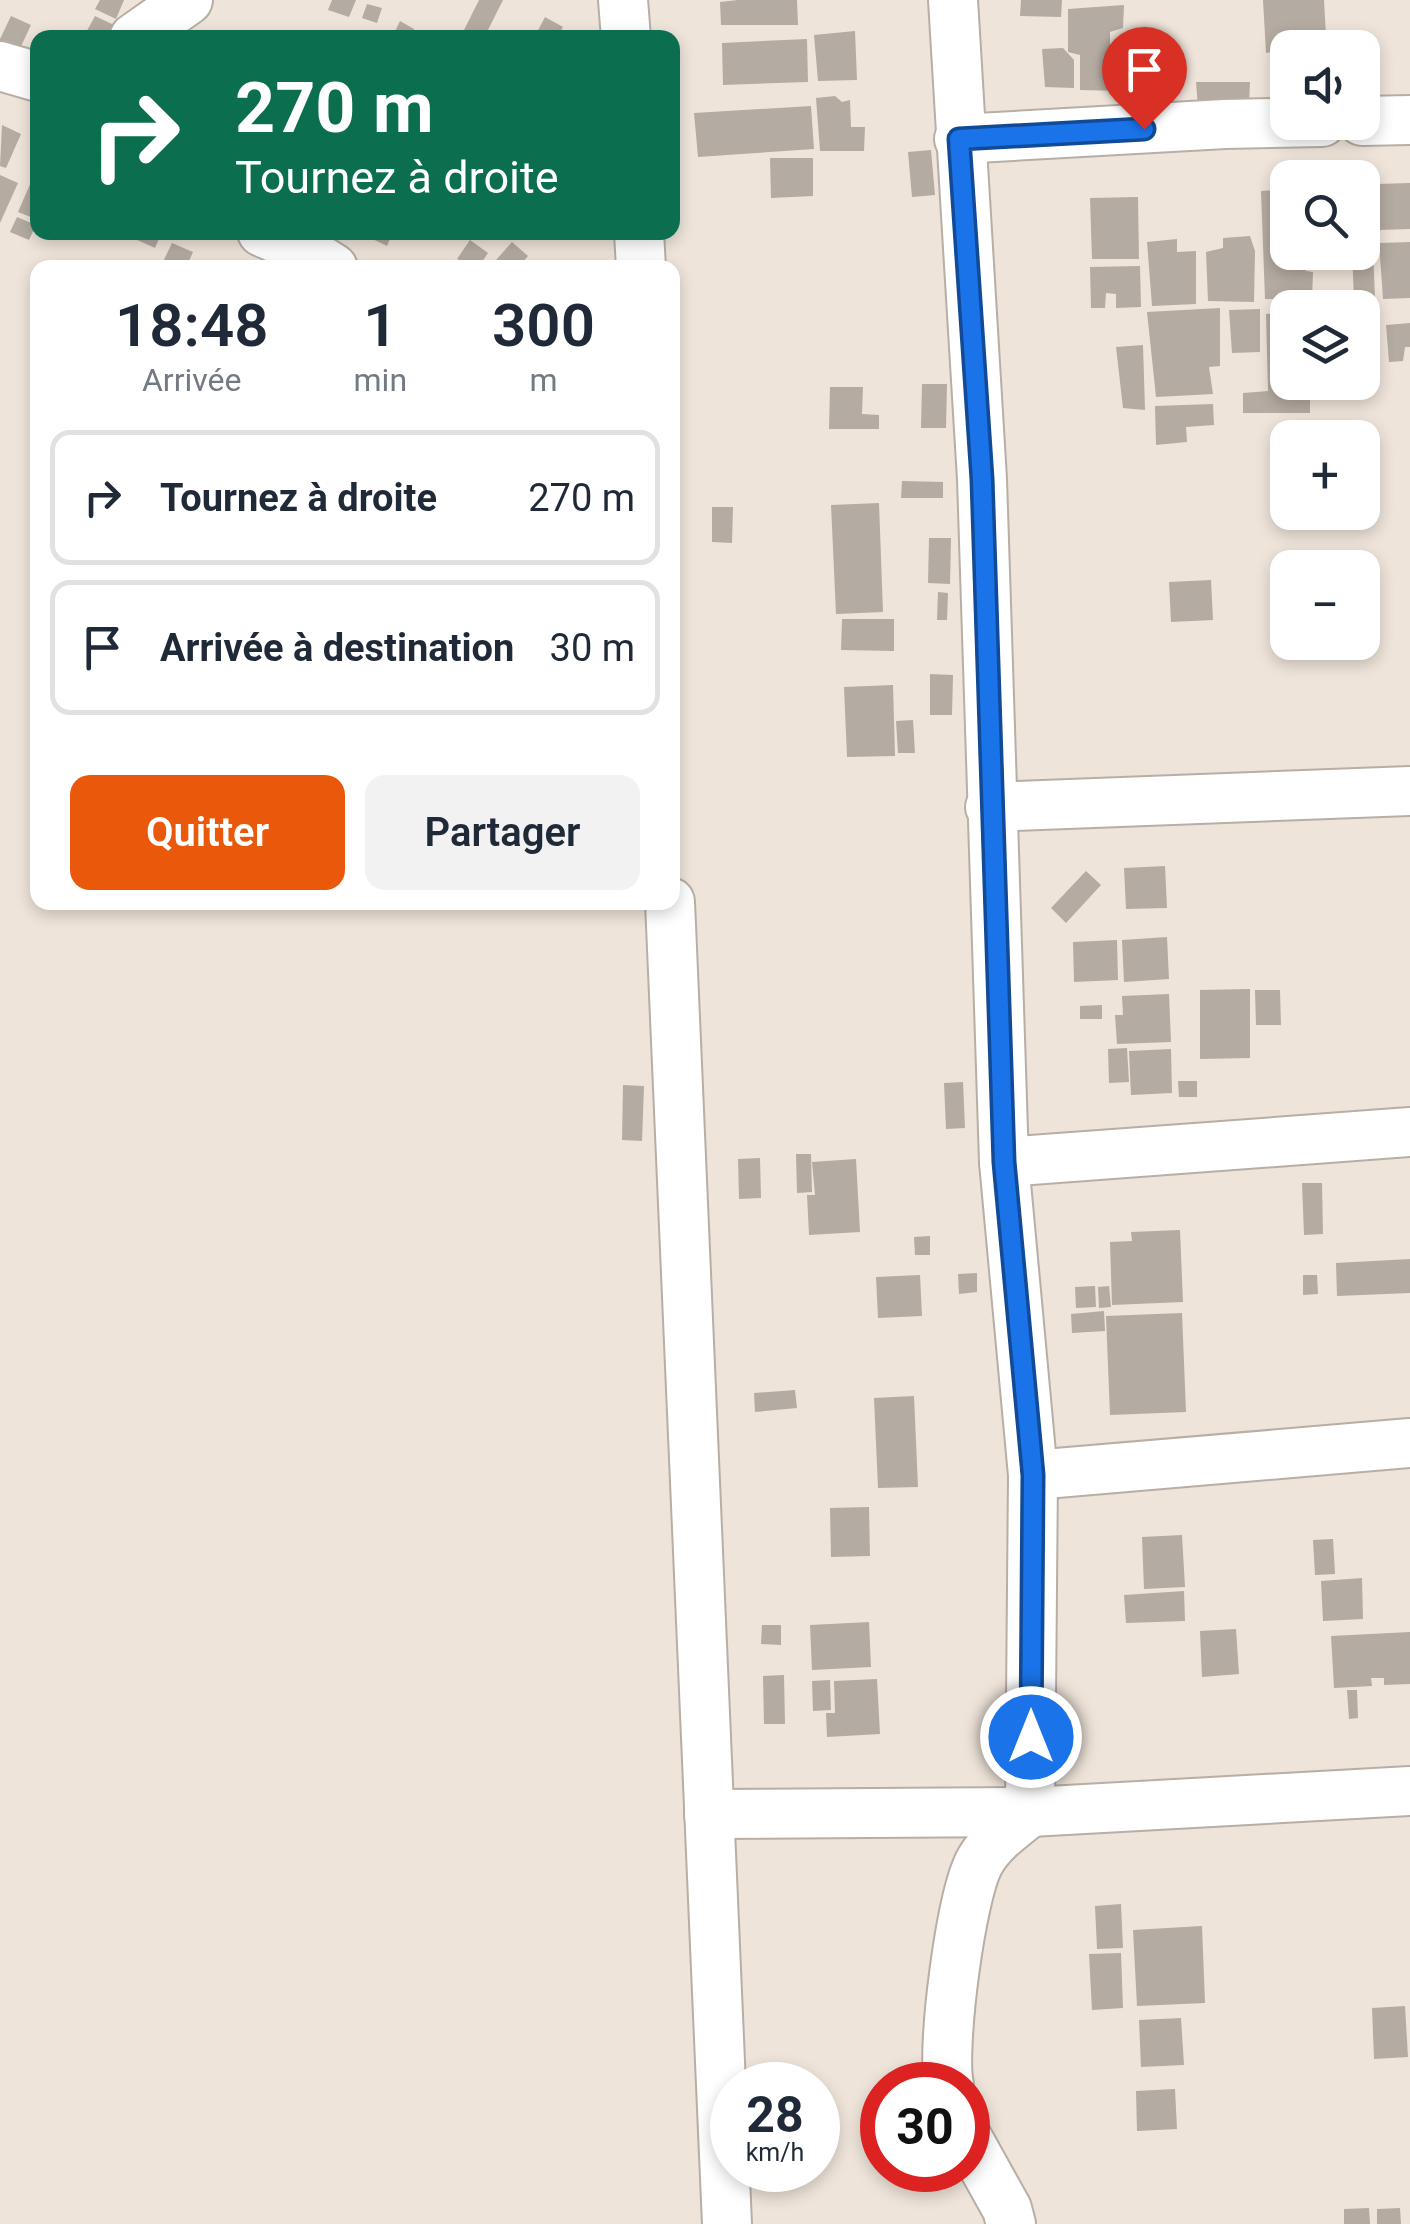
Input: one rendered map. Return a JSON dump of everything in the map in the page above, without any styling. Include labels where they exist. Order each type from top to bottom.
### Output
[{"type":"street","points":[[145,30],[188,0]]},
{"type":"street","points":[[624,0],[626,30]]},
{"type":"street","points":[[949,2062],[948,2030],[960,1934],[972,1878],[987,1850],[1030,1812],[1033,1475],[1004,1162],[982,479],[953,0]]},
{"type":"street","points":[[0,66],[30,74]]},
{"type":"street","points":[[1380,121],[1410,120]]},
{"type":"street","points":[[959,139],[1270,123]]},
{"type":"street","points":[[281,240],[320,260]]},
{"type":"street","points":[[990,807],[1410,791]]},
{"type":"street","points":[[670,910],[728,2224]]},
{"type":"street","points":[[1004,1162],[1410,1132]]},
{"type":"street","points":[[1033,1475],[1410,1443]]},
{"type":"street","points":[[709,1814],[1030,1812],[1410,1791]]},
{"type":"street","points":[[990,2178],[1011,2224]]},
{"type":"building","points":[[100,0],[124,0],[116,19],[95,9]]},
{"type":"building","points":[[332,0],[356,0],[349,17],[328,10]]},
{"type":"building","points":[[479,0],[503,0],[488,30],[464,30]]},
{"type":"building","points":[[797,0],[798,25],[721,25],[720,2]]},
{"type":"building","points":[[1021,0],[1062,0],[1061,17],[1020,16]]},
{"type":"building","points":[[1263,0],[1324,0],[1326,30],[1270,30],[1270,52],[1266,53]]},
{"type":"building","points":[[367,4],[382,8],[377,23],[362,18]]},
{"type":"building","points":[[1124,5],[1123,28],[1110,32],[1110,51],[1124,55],[1122,91],[1080,90],[1080,55],[1068,52],[1068,9]]},
{"type":"building","points":[[11,16],[31,25],[15,59],[0,52],[0,39]]},
{"type":"building","points":[[95,16],[114,25],[112,30],[87,30]]},
{"type":"building","points":[[545,17],[563,27],[561,30],[538,30]]},
{"type":"building","points":[[400,21],[414,29],[414,30],[396,30]]},
{"type":"building","points":[[855,31],[857,80],[818,81],[814,35]]},
{"type":"building","points":[[807,39],[808,82],[723,85],[722,43]]},
{"type":"building","points":[[1063,48],[1074,60],[1074,88],[1045,87],[1042,49]]},
{"type":"building","points":[[1196,82],[1250,82],[1249,105],[1198,107]]},
{"type":"building","points":[[835,96],[842,102],[850,100],[851,127],[865,127],[864,151],[820,151],[816,98]]},
{"type":"building","points":[[811,106],[814,149],[698,157],[694,113]]},
{"type":"building","points":[[2,125],[21,134],[6,168],[0,166]]},
{"type":"building","points":[[931,150],[935,195],[912,197],[908,152]]},
{"type":"building","points":[[770,158],[813,158],[813,196],[771,198]]},
{"type":"building","points":[[0,175],[18,183],[0,223]]},
{"type":"building","points":[[1410,183],[1410,229],[1380,230],[1380,184]]},
{"type":"building","points":[[30,184],[30,217],[18,212]]},
{"type":"building","points":[[1270,190],[1270,270],[1313,272],[1312,290],[1270,290],[1270,299],[1265,299],[1261,191]]},
{"type":"building","points":[[1138,197],[1139,259],[1092,259],[1090,198]]},
{"type":"building","points":[[17,217],[30,222],[29,240],[10,232]]},
{"type":"building","points":[[1250,236],[1255,251],[1254,302],[1208,301],[1206,252],[1223,248],[1223,238]]},
{"type":"building","points":[[1177,239],[1177,252],[1196,251],[1196,304],[1152,306],[1147,242]]},
{"type":"building","points":[[137,240],[158,240],[155,248]]},
{"type":"building","points":[[470,240],[488,253],[483,260],[457,259]]},
{"type":"building","points":[[512,242],[528,256],[525,260],[496,260]]},
{"type":"building","points":[[1410,242],[1410,298],[1383,299],[1380,243]]},
{"type":"building","points":[[172,243],[193,252],[190,260],[164,260]]},
{"type":"building","points":[[1140,266],[1141,307],[1116,308],[1116,294],[1106,293],[1105,308],[1091,308],[1090,267]]},
{"type":"building","points":[[1353,270],[1374,270],[1375,290],[1354,290]]},
{"type":"building","points":[[1220,308],[1220,366],[1209,367],[1213,394],[1156,397],[1147,312]]},
{"type":"building","points":[[1260,309],[1260,352],[1232,353],[1229,310]]},
{"type":"building","points":[[1266,314],[1270,314],[1270,400],[1310,400],[1310,413],[1243,413],[1243,393],[1268,391]]},
{"type":"building","points":[[1410,323],[1410,347],[1405,347],[1403,361],[1389,362],[1386,325]]},
{"type":"building","points":[[1143,345],[1145,410],[1123,408],[1116,347]]},
{"type":"building","points":[[922,384],[947,384],[946,428],[921,428]]},
{"type":"building","points":[[830,387],[863,387],[862,414],[879,415],[879,429],[829,429]]},
{"type":"building","points":[[1213,404],[1214,425],[1186,427],[1187,442],[1156,445],[1155,406]]},
{"type":"building","points":[[902,481],[943,482],[943,498],[901,498]]},
{"type":"building","points":[[879,503],[883,612],[836,614],[831,505]]},
{"type":"building","points":[[712,507],[733,507],[732,543],[712,542]]},
{"type":"building","points":[[929,538],[951,538],[950,584],[928,583]]},
{"type":"building","points":[[1211,580],[1213,620],[1171,622],[1169,582]]},
{"type":"building","points":[[938,592],[948,593],[947,620],[937,620]]},
{"type":"building","points":[[842,619],[894,619],[894,651],[841,650]]},
{"type":"building","points":[[930,674],[953,675],[952,715],[930,715]]},
{"type":"building","points":[[893,685],[895,756],[847,757],[844,687]]},
{"type":"building","points":[[913,720],[915,753],[898,753],[896,721]]},
{"type":"building","points":[[1165,866],[1167,908],[1126,909],[1124,868]]},
{"type":"building","points":[[1086,871],[1101,885],[1066,923],[1051,908]]},
{"type":"building","points":[[1167,937],[1169,979],[1124,982],[1122,940]]},
{"type":"building","points":[[1117,940],[1118,980],[1074,982],[1073,942]]},
{"type":"building","points":[[1250,989],[1250,1058],[1200,1059],[1200,990]]},
{"type":"building","points":[[1255,990],[1280,990],[1281,1025],[1256,1025]]},
{"type":"building","points":[[1169,994],[1171,1042],[1117,1044],[1115,1015],[1123,1015],[1122,996]]},
{"type":"building","points":[[1102,1005],[1102,1019],[1080,1019],[1080,1006]]},
{"type":"building","points":[[1127,1048],[1129,1082],[1109,1083],[1108,1049]]},
{"type":"building","points":[[1171,1049],[1172,1093],[1131,1095],[1129,1051]]},
{"type":"building","points":[[1178,1081],[1197,1081],[1197,1097],[1179,1097]]},
{"type":"building","points":[[963,1082],[965,1128],[946,1129],[944,1083]]},
{"type":"building","points":[[623,1085],[644,1086],[642,1141],[622,1140]]},
{"type":"building","points":[[796,1154],[811,1154],[812,1192],[797,1193]]},
{"type":"building","points":[[760,1158],[761,1198],[739,1199],[738,1159]]},
{"type":"building","points":[[856,1159],[860,1232],[809,1235],[807,1195],[815,1195],[812,1162]]},
{"type":"building","points":[[1302,1183],[1322,1183],[1323,1234],[1304,1235]]},
{"type":"building","points":[[1180,1230],[1183,1302],[1112,1305],[1110,1242],[1132,1241],[1131,1232]]},
{"type":"building","points":[[930,1236],[930,1255],[915,1255],[914,1237]]},
{"type":"building","points":[[1410,1259],[1410,1293],[1337,1296],[1336,1263]]},
{"type":"building","points":[[977,1273],[977,1292],[959,1294],[958,1274]]},
{"type":"building","points":[[920,1275],[922,1316],[878,1318],[876,1277]]},
{"type":"building","points":[[1303,1275],[1317,1275],[1318,1294],[1303,1295]]},
{"type":"building","points":[[1095,1286],[1096,1307],[1076,1308],[1075,1287]]},
{"type":"building","points":[[1109,1286],[1111,1307],[1099,1308],[1098,1287]]},
{"type":"building","points":[[1104,1311],[1105,1331],[1072,1333],[1071,1314]]},
{"type":"building","points":[[1182,1313],[1186,1412],[1110,1415],[1106,1316]]},
{"type":"building","points":[[795,1390],[797,1408],[755,1412],[754,1393]]},
{"type":"building","points":[[914,1396],[918,1487],[878,1488],[874,1398]]},
{"type":"building","points":[[869,1507],[870,1556],[831,1557],[830,1508]]},
{"type":"building","points":[[1182,1535],[1185,1587],[1144,1589],[1142,1537]]},
{"type":"building","points":[[1333,1539],[1335,1574],[1315,1575],[1313,1540]]},
{"type":"building","points":[[1362,1578],[1363,1619],[1323,1621],[1321,1581]]},
{"type":"building","points":[[1184,1591],[1185,1621],[1126,1623],[1124,1595]]},
{"type":"building","points":[[869,1622],[871,1667],[812,1670],[810,1625]]},
{"type":"building","points":[[762,1625],[781,1625],[781,1645],[761,1644]]},
{"type":"building","points":[[1236,1629],[1239,1674],[1202,1677],[1200,1631]]},
{"type":"building","points":[[1410,1632],[1410,1684],[1384,1685],[1384,1678],[1371,1678],[1372,1686],[1334,1688],[1331,1636]]},
{"type":"building","points":[[784,1675],[785,1724],[764,1724],[763,1676]]},
{"type":"building","points":[[877,1679],[880,1734],[827,1737],[826,1713],[835,1713],[834,1681]]},
{"type":"building","points":[[830,1680],[831,1710],[813,1711],[812,1681]]},
{"type":"building","points":[[1347,1690],[1357,1690],[1358,1718],[1349,1719]]},
{"type":"building","points":[[1121,1904],[1123,1948],[1097,1949],[1095,1906]]},
{"type":"building","points":[[1202,1926],[1205,2003],[1137,2006],[1133,1930]]},
{"type":"building","points":[[1121,1953],[1123,2008],[1092,2010],[1089,1954]]},
{"type":"building","points":[[1405,2006],[1408,2057],[1374,2059],[1372,2008]]},
{"type":"building","points":[[1181,2018],[1184,2065],[1141,2067],[1139,2020]]},
{"type":"building","points":[[1175,2089],[1177,2129],[1137,2131],[1136,2091]]},
{"type":"building","points":[[1369,2208],[1370,2224],[1344,2224],[1344,2209]]},
{"type":"building","points":[[1400,2208],[1401,2224],[1377,2224],[1377,2209]]},
{"type":"route","points":[[1031,1737],[1033,1475],[1004,1162],[982,479],[959,139],[1144,129]]}]
